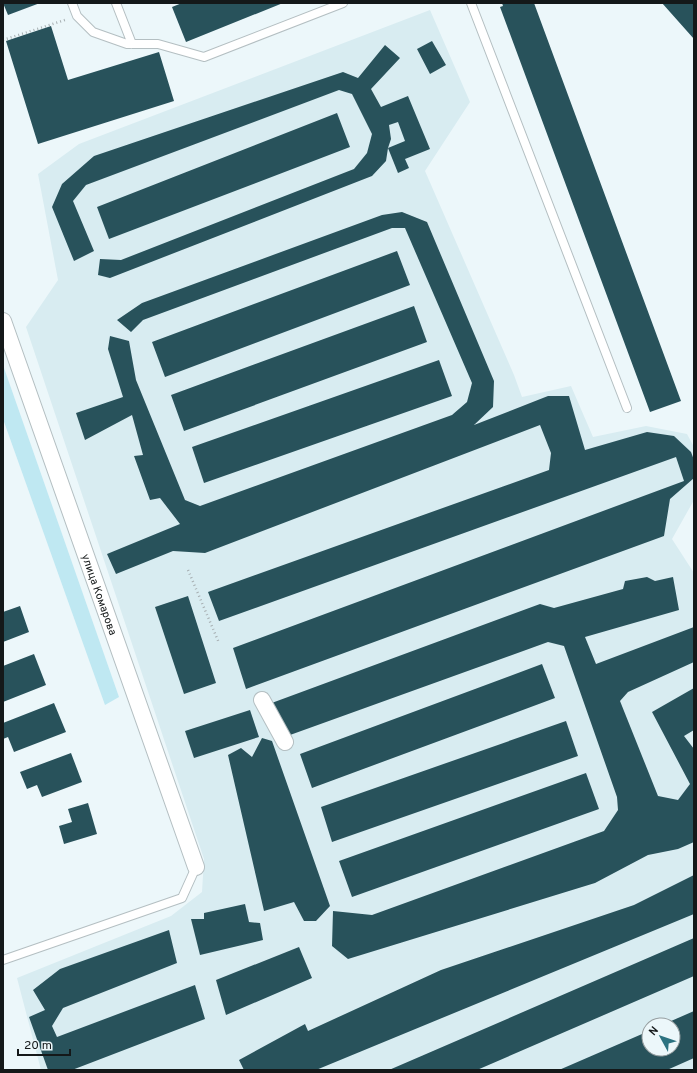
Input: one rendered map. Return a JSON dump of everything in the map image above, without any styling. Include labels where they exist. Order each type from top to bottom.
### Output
[{"type":"street","name":"улица Комарова","points":[[3,321],[196,867]]},
{"type":"street","points":[[262,700],[285,742]]},
{"type":"lane","points":[[72,3],[77,16],[93,32],[127,44],[158,44],[204,57],[343,3]]},
{"type":"lane","points":[[116,3],[132,44]]},
{"type":"lane","points":[[472,3],[627,408]]},
{"type":"lane","points":[[3,960],[182,898],[196,867]]},
{"type":"path","points":[[3,40],[77,16]]},
{"type":"path","points":[[188,570],[219,643]]},
{"type":"shaded area","points":[[430,10],[470,102],[425,171],[514,375],[522,397],[571,386],[593,437],[646,426],[687,434],[694,447],[694,500],[672,539],[694,573],[694,1070],[41,1070],[17,978],[171,916],[202,892],[204,859],[26,327],[58,280],[38,174],[79,144]]},
{"type":"shaded area","points":[[3,365],[119,697],[105,705],[3,419]]},
{"type":"building","points":[[3,3],[40,3],[8,15]]},
{"type":"building","points":[[182,3],[283,3],[186,42],[172,7]]},
{"type":"building","points":[[502,3],[534,3],[681,401],[650,412],[500,7],[503,6]]},
{"type":"building","points":[[662,3],[694,3],[694,39]]},
{"type":"building","points":[[51,26],[68,80],[159,52],[174,101],[38,144],[6,41]]},
{"type":"building","points":[[432,41],[446,65],[430,74],[417,49]]},
{"type":"building","points":[[385,45],[400,58],[371,89],[381,107],[408,96],[430,149],[405,159],[409,168],[398,173],[388,148],[386,161],[372,176],[110,278],[98,275],[100,259],[121,260],[354,169],[367,153],[372,134],[352,94],[339,90],[86,185],[73,201],[94,251],[74,261],[52,207],[62,184],[94,156],[343,72],[358,78]],"holes":[[[398,122],[405,141],[388,148],[391,139],[389,125]]]},
{"type":"building","points":[[337,113],[350,147],[109,239],[97,207]]},
{"type":"building","points":[[402,212],[427,222],[494,381],[493,407],[474,425],[548,396],[569,396],[585,450],[647,432],[674,436],[691,452],[694,460],[694,478],[670,499],[664,536],[246,689],[233,648],[684,481],[676,457],[219,621],[208,592],[549,470],[551,453],[540,425],[205,553],[173,551],[116,574],[107,554],[180,524],[160,498],[150,500],[134,456],[143,455],[132,415],[85,440],[76,413],[123,397],[108,349],[110,336],[129,341],[136,380],[185,500],[200,506],[452,415],[467,402],[472,383],[405,228],[392,228],[143,320],[131,332],[117,320],[142,303],[382,215]]},
{"type":"building","points":[[397,251],[410,285],[165,377],[152,342]]},
{"type":"building","points":[[414,306],[427,342],[184,431],[171,395]]},
{"type":"building","points":[[439,360],[452,396],[204,483],[192,447]]},
{"type":"building","points":[[647,577],[655,581],[673,577],[679,610],[585,637],[596,664],[694,627],[694,662],[628,692],[620,701],[658,796],[678,800],[690,784],[652,712],[694,688],[694,730],[684,736],[694,749],[694,842],[678,849],[648,855],[595,883],[348,959],[332,946],[333,911],[372,915],[604,831],[618,810],[617,797],[564,646],[548,642],[290,735],[269,704],[540,604],[554,608],[623,589],[625,581]]},
{"type":"building","points":[[188,596],[216,683],[184,694],[155,607]]},
{"type":"building","points":[[20,606],[29,632],[3,642],[3,612]]},
{"type":"building","points":[[34,654],[46,685],[3,702],[3,666]]},
{"type":"building","points":[[542,664],[555,698],[312,788],[300,754]]},
{"type":"building","points":[[54,703],[66,732],[14,752],[8,737],[3,739],[3,723]]},
{"type":"building","points":[[250,710],[259,737],[194,758],[185,731]]},
{"type":"building","points":[[566,721],[578,756],[332,842],[321,807]]},
{"type":"building","points":[[262,738],[272,741],[330,906],[316,921],[304,921],[294,902],[264,911],[228,755],[241,748],[252,757]]},
{"type":"building","points":[[71,753],[82,782],[42,797],[37,785],[27,789],[20,772]]},
{"type":"building","points":[[586,773],[599,809],[352,897],[339,861]]},
{"type":"building","points":[[88,803],[97,834],[64,844],[59,826],[72,822],[68,809]]},
{"type":"building","points":[[694,875],[694,914],[316,1070],[244,1070],[239,1060],[305,1024],[308,1031],[441,970],[634,905]]},
{"type":"building","points":[[245,904],[249,922],[260,923],[263,940],[200,955],[191,919],[204,919],[204,913]]},
{"type":"building","points":[[169,930],[177,963],[63,1008],[52,1026],[57,1037],[195,985],[205,1019],[72,1070],[48,1070],[29,1017],[45,1010],[33,990],[60,969]]},
{"type":"building","points":[[694,938],[694,976],[477,1070],[389,1070]]},
{"type":"building","points":[[299,947],[312,978],[226,1015],[216,980]]},
{"type":"building","points":[[694,1011],[694,1058],[667,1070],[559,1070],[641,1034],[641,1057],[681,1057],[680,1017]]}]
